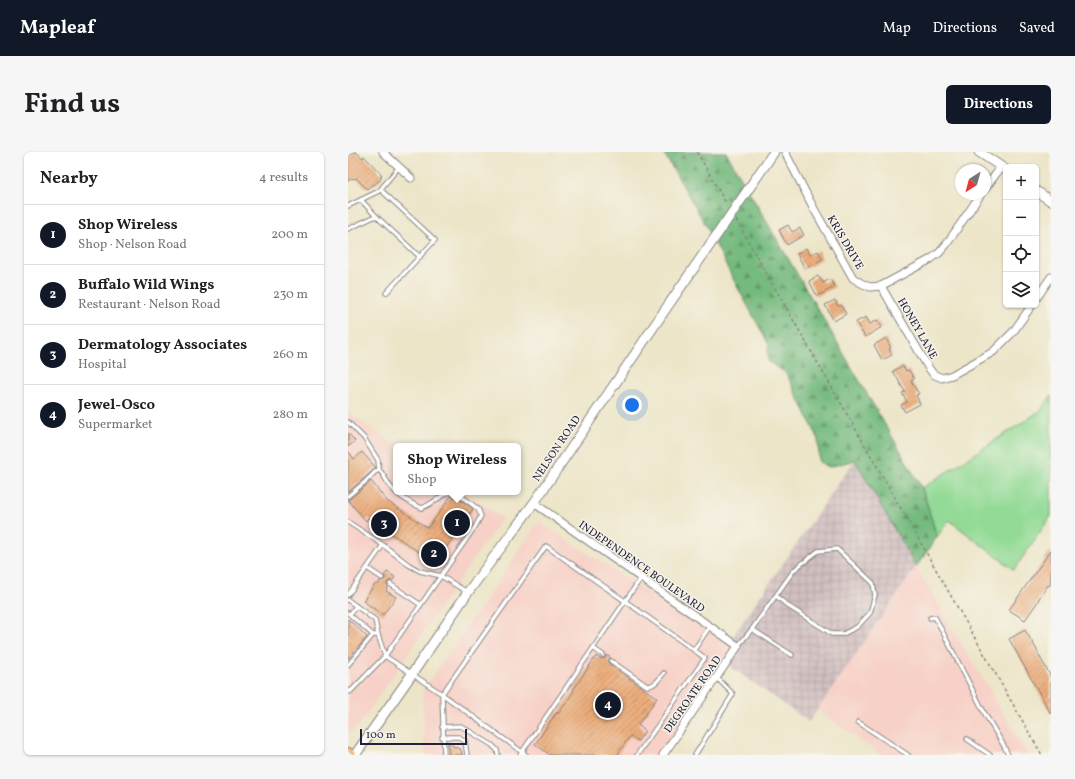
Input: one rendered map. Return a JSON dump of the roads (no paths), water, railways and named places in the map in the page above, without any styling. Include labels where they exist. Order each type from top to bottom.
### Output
[{"type":"street","points":[[383,152],[411,178]]},
{"type":"street","name":"NELSON ROAD","points":[[355,755],[468,592],[534,503],[666,307],[774,152]]},
{"type":"street","name":"KRIS DRIVE","points":[[785,152],[812,207],[853,278],[861,284],[881,286]]},
{"type":"street","points":[[980,152],[1003,168],[991,182]]},
{"type":"street","points":[[1039,193],[1051,201]]},
{"type":"street","points":[[881,286],[931,259],[939,253],[978,200]]},
{"type":"street","points":[[1039,295],[1051,277]]},
{"type":"street","name":"HONEY LANE","points":[[881,286],[928,367],[933,374],[942,378],[952,375],[993,352],[1013,332],[1030,308]]},
{"type":"street","name":"INDEPENDENCE BOULEVARD","points":[[534,503],[738,646]]},
{"type":"street","name":"DEGROATE ROAD","points":[[663,755],[738,646]]},
{"type":"lane","points":[[348,206],[381,190],[400,167]]},
{"type":"lane","points":[[381,190],[435,240],[386,293]]},
{"type":"lane","points":[[361,200],[420,257]]},
{"type":"lane","points":[[348,229],[376,216]]},
{"type":"lane","points":[[348,422],[364,438],[378,460],[379,470],[393,490]]},
{"type":"lane","points":[[348,496],[379,470]]},
{"type":"lane","points":[[398,495],[411,504],[422,508],[430,505],[444,495]]},
{"type":"lane","points":[[348,690],[350,692],[385,656],[475,527],[481,516],[478,509],[458,495]]},
{"type":"lane","points":[[348,522],[420,572],[441,576],[468,592]]},
{"type":"lane","points":[[348,595],[382,545]]},
{"type":"lane","points":[[444,755],[442,737],[442,694],[546,546],[705,658],[637,755]]},
{"type":"lane","points":[[738,646],[794,570],[818,552],[837,549],[873,583],[875,596],[870,613],[856,627],[842,634],[832,634],[788,606],[776,596]]},
{"type":"lane","points":[[367,568],[382,578]]},
{"type":"lane","points":[[348,600],[375,620],[376,635],[385,656],[442,694],[522,754],[641,578]]},
{"type":"lane","points":[[390,584],[421,605]]},
{"type":"lane","points":[[356,606],[349,614],[376,635]]},
{"type":"lane","points":[[930,618],[936,617],[985,714],[1008,755]]},
{"type":"lane","points":[[694,650],[710,626]]},
{"type":"lane","points":[[752,628],[792,655]]},
{"type":"lane","points":[[348,665],[376,635]]},
{"type":"lane","points":[[593,648],[603,656]]},
{"type":"lane","points":[[611,661],[647,686],[655,684],[664,673]]},
{"type":"lane","points":[[695,755],[733,694],[717,678]]},
{"type":"lane","points":[[858,722],[908,755]]},
{"type":"lane","points":[[442,727],[461,726],[492,745],[497,750],[498,755]]},
{"type":"lane","points":[[442,737],[459,737],[465,741],[467,755]]},
{"type":"lane","points":[[967,739],[990,755]]},
{"type":"place","name":"Shop Wireless","points":[[457,523]]},
{"type":"place","name":"Dermatology Associates","points":[[384,524]]},
{"type":"place","name":"Buffalo Wild Wings","points":[[434,554]]},
{"type":"place","name":"Jewel-Osco","points":[[608,705]]}]
